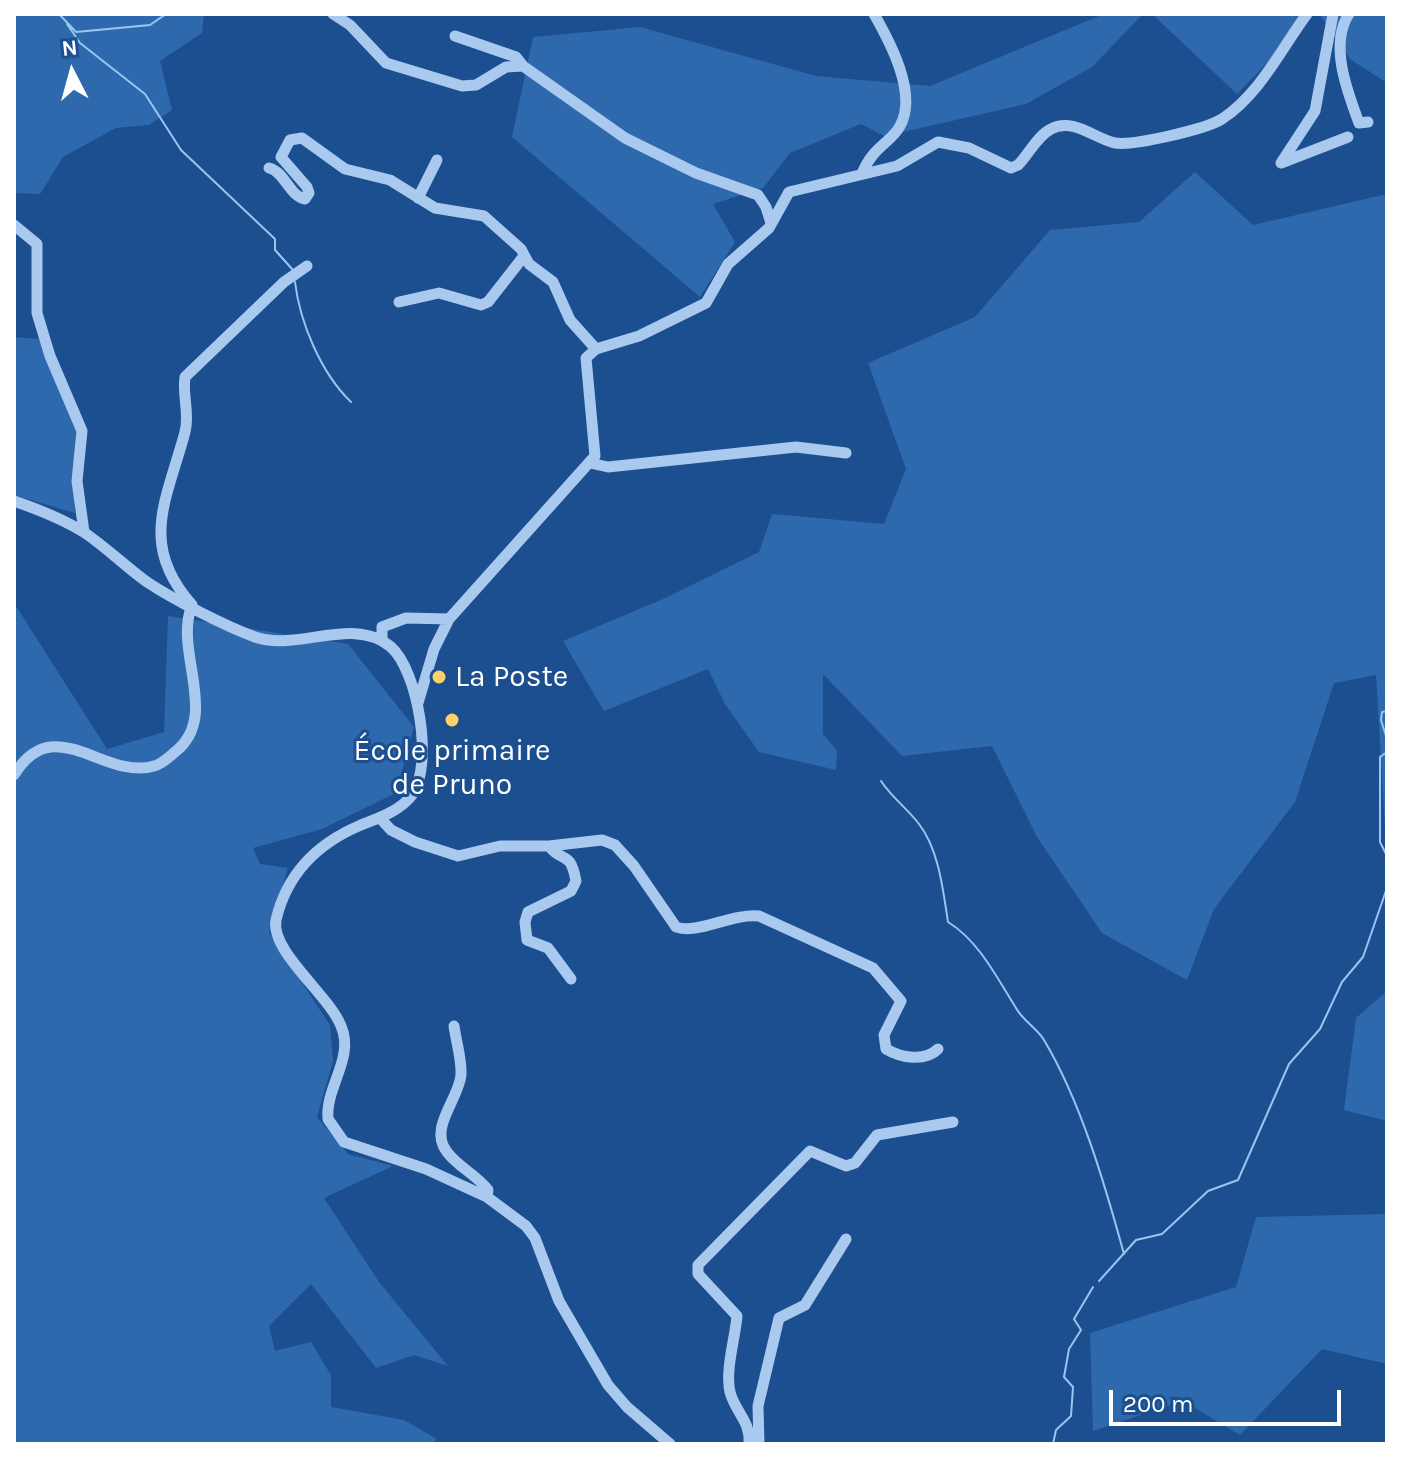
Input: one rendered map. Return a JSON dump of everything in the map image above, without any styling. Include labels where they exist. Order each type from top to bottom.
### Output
[{"type":"street","points":[[333,14],[350,25],[386,63],[462,86],[476,85],[506,67],[523,66]]},
{"type":"street","points":[[862,174],[875,150],[898,130],[905,110],[897,64],[874,14]]},
{"type":"street","points":[[417,708],[421,684],[449,619],[590,463],[597,449],[584,365],[596,349],[649,332],[700,307],[728,264],[771,224],[789,192],[897,166],[938,142],[969,148],[1011,168],[1018,165],[1048,130],[1058,126],[1086,131],[1107,141],[1131,143],[1208,125],[1222,119],[1252,91],[1307,14]]},
{"type":"street","points":[[1333,14],[1315,111],[1281,163],[1348,137]]},
{"type":"street","points":[[1349,14],[1341,29],[1341,55],[1359,123],[1368,122]]},
{"type":"street","points":[[455,36],[516,57],[523,66],[625,138],[696,173],[758,195],[771,224]]},
{"type":"street","points":[[269,168],[277,170],[298,198],[305,199],[309,193],[307,187],[281,157],[290,140],[302,138],[345,169],[390,180],[435,208],[484,216],[529,264],[553,282],[570,320],[596,349]]},
{"type":"street","points":[[418,198],[437,160]]},
{"type":"street","points":[[14,225],[37,244],[37,313],[50,356],[82,431],[77,481],[84,532]]},
{"type":"street","points":[[399,302],[439,293],[481,305],[488,302],[524,256]]},
{"type":"street","points":[[192,605],[168,575],[160,545],[162,506],[186,429],[185,377],[284,282],[307,266]]},
{"type":"street","points":[[590,463],[608,467],[796,447],[846,453]]},
{"type":"street","points":[[14,501],[84,532],[148,582],[267,639],[300,641],[345,635],[382,640],[398,655],[417,708],[424,748],[419,781],[402,806],[341,833],[310,855],[292,879],[276,921],[276,930],[287,954],[330,1002],[343,1029],[344,1058],[331,1093],[328,1119],[344,1142],[402,1159],[504,1207],[535,1238],[559,1301],[608,1385],[627,1407],[670,1444]]},
{"type":"street","points":[[14,775],[27,755],[50,748],[68,748],[142,767],[155,766],[180,748],[195,725],[196,715],[187,625],[192,605]]},
{"type":"street","points":[[345,635],[352,630],[382,627],[406,618],[449,619]]},
{"type":"street","points":[[382,627],[382,640]]},
{"type":"street","points":[[380,818],[391,830],[415,842],[458,856],[500,846],[549,846],[602,840],[615,845],[625,853],[676,927],[683,930],[741,914],[759,916],[873,968],[901,1001],[900,1008],[886,1028],[883,1041],[886,1049],[916,1057],[932,1055],[938,1049]]},
{"type":"street","points":[[549,846],[567,856],[573,865],[576,881],[571,891],[528,912],[525,922],[527,940],[548,948],[571,979]]},
{"type":"street","points":[[454,1026],[461,1073],[445,1112],[441,1139],[445,1151],[482,1182],[488,1190],[487,1197]]},
{"type":"street","points":[[749,1444],[750,1431],[731,1397],[729,1385],[737,1316],[698,1274],[698,1265],[810,1151],[846,1166],[855,1163],[877,1135],[953,1122]]},
{"type":"street","points":[[759,1444],[758,1406],[779,1318],[805,1305],[846,1239]]},
{"type":"shaded area","points":[[14,14],[204,14],[202,33],[160,61],[172,110],[149,125],[116,128],[63,157],[40,194],[14,193]]},
{"type":"shaded area","points":[[1104,14],[1143,14],[1092,67],[1026,104],[903,132],[890,139],[861,124],[790,153],[763,188],[713,204],[735,242],[700,297],[512,137],[533,37],[640,27],[816,76],[930,86]]},
{"type":"shaded area","points":[[1152,14],[1315,14],[1237,94]]},
{"type":"shaded area","points":[[1319,14],[1387,14],[1387,83],[1350,59]]},
{"type":"shaded area","points":[[1195,172],[1253,225],[1387,194],[1387,863],[1376,675],[1334,683],[1295,802],[1214,909],[1187,980],[1102,933],[1037,837],[992,746],[902,756],[823,674],[823,734],[837,751],[836,770],[759,752],[725,704],[708,669],[604,711],[563,641],[663,599],[759,552],[772,514],[884,524],[906,469],[868,363],[975,317],[1050,230],[1139,222]]},
{"type":"shaded area","points":[[14,337],[39,339],[79,433],[73,485],[75,513],[14,495]]},
{"type":"shaded area","points":[[14,603],[107,749],[164,732],[168,616],[348,644],[414,727],[396,793],[322,829],[253,848],[260,864],[288,868],[269,933],[330,1025],[333,1061],[317,1117],[348,1154],[393,1166],[324,1198],[379,1282],[448,1366],[414,1355],[376,1368],[311,1284],[269,1326],[275,1351],[311,1342],[331,1375],[331,1407],[404,1420],[437,1439],[432,1444],[14,1444]]},
{"type":"shaded area","points":[[1387,991],[1387,1121],[1344,1110],[1356,1018]]},
{"type":"shaded area","points":[[1387,1214],[1387,1364],[1322,1349],[1240,1435],[1183,1401],[1093,1431],[1090,1333],[1236,1287],[1256,1217]]},
{"type":"waterway","points":[[59,14],[76,32],[150,25],[166,14]]},
{"type":"waterway","points":[[67,24],[80,43],[145,94],[181,150],[275,239],[275,250],[293,270]]},
{"type":"waterway","points":[[295,282],[307,330],[321,362],[351,402]]},
{"type":"waterway","points":[[1387,711],[1382,712],[1381,720],[1387,739]]},
{"type":"waterway","points":[[1387,752],[1380,757],[1380,842],[1387,856]]},
{"type":"waterway","points":[[881,781],[926,834],[939,871],[948,922],[978,950],[1019,1013],[1041,1036],[1057,1064],[1091,1144],[1124,1254]]},
{"type":"waterway","points":[[1099,1281],[1136,1240],[1162,1234],[1208,1191],[1238,1180],[1289,1064],[1320,1029],[1342,982],[1363,957],[1387,888]]},
{"type":"waterway","points":[[1053,1444],[1056,1430],[1071,1416],[1073,1387],[1064,1377],[1069,1349],[1081,1330],[1074,1319],[1093,1287]]},
{"type":"place","name":"La Poste","points":[[439,677]]},
{"type":"place","name":"École primaire de Pruno","points":[[452,720]]}]
